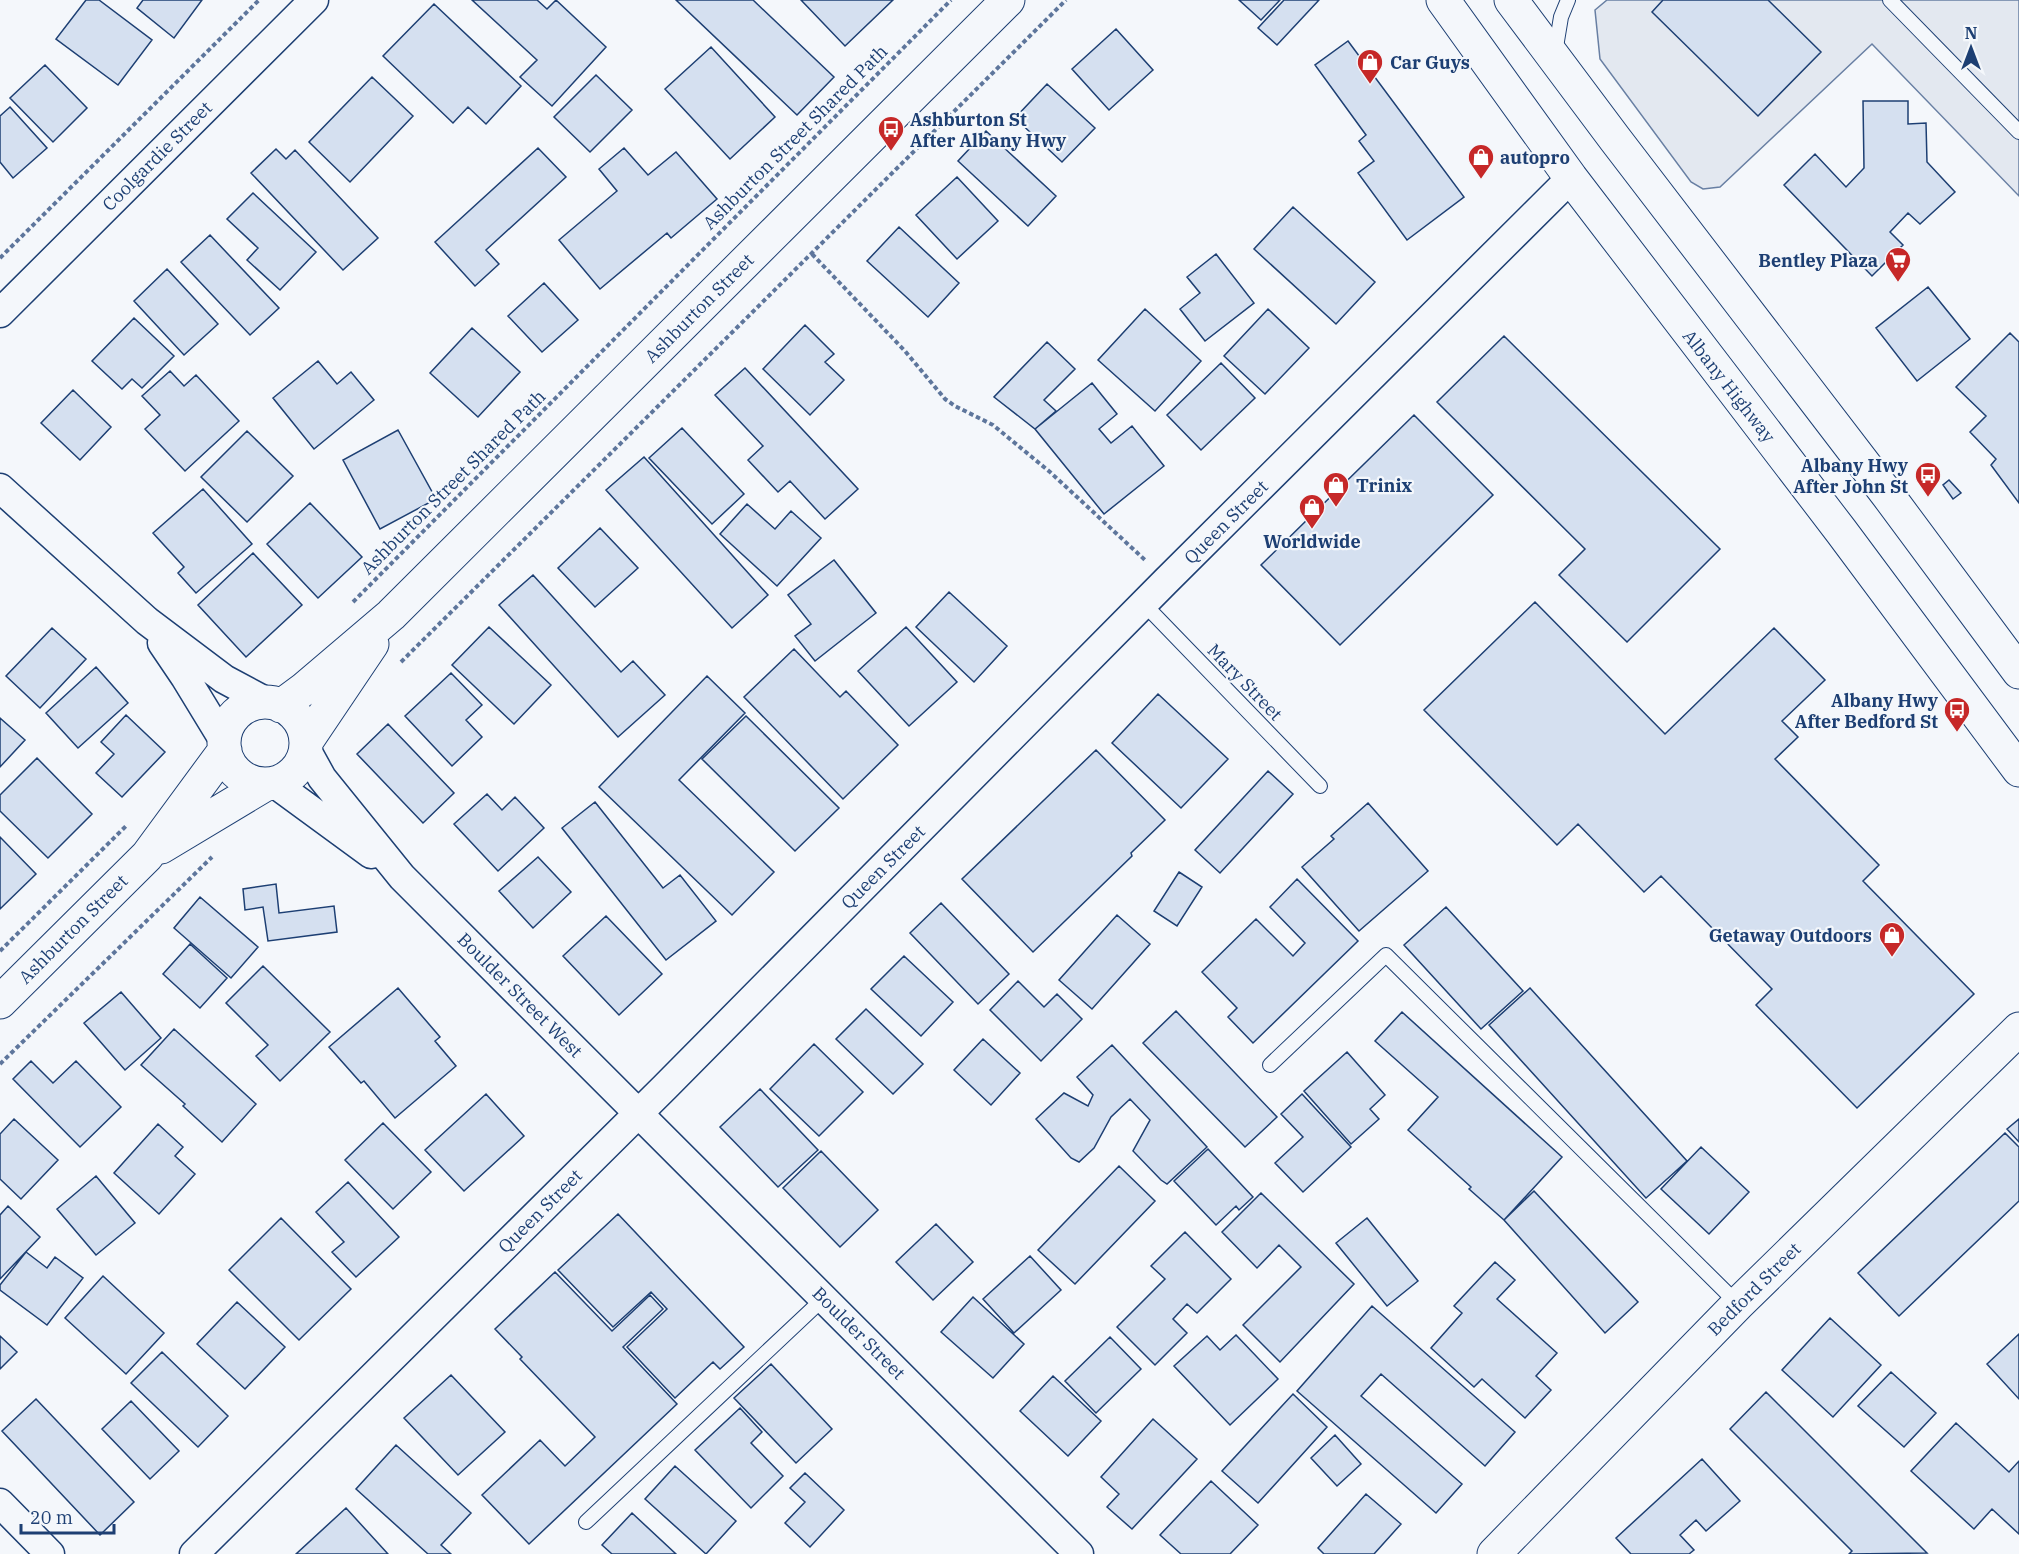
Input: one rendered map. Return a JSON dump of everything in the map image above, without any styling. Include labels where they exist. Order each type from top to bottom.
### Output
[{"type":"main road","name":"Ashburton Street","points":[[274,704],[304,689],[390,615],[1008,0]]},
{"type":"main road","name":"Albany Highway","points":[[1443,0],[1571,178],[1841,531],[2019,770]]},
{"type":"main road","points":[[1511,0],[1887,494],[2019,672]]},
{"type":"main road","name":"Ashburton Street","points":[[306,745],[390,615]]},
{"type":"main road","points":[[274,704],[291,712],[299,721],[304,731],[306,745],[303,758],[291,774],[270,783],[254,782],[244,778],[228,761],[224,746],[226,731],[230,721],[246,707],[274,704]]},
{"type":"main road","name":"Ashburton Street","points":[[0,1002],[147,856],[224,746]]},
{"type":"main road","name":"Ashburton Street","points":[[147,856],[270,783]]},
{"type":"main road","name":"Bedford Street","points":[[1494,1554],[1738,1304],[2019,1029]]},
{"type":"street","name":"Coolgardie Street","points":[[0,313],[314,0]]},
{"type":"street","name":"Queen Street","points":[[194,1554],[639,1113],[1166,581],[1571,178]]},
{"type":"street","points":[[0,488],[147,621],[224,679],[274,704]]},
{"type":"street","points":[[147,621],[185,677],[224,746]]},
{"type":"street","name":"Boulder Street West","points":[[306,745],[322,778],[402,877],[639,1113]]},
{"type":"street","name":"Boulder Street West","points":[[270,783],[402,877]]},
{"type":"street","name":"Boulder Street","points":[[639,1113],[1079,1554]]},
{"type":"street","points":[[0,1503],[50,1554]]},
{"type":"lane","points":[[1554,59],[1562,17],[1568,0]]},
{"type":"lane","points":[[1890,0],[2019,132]]},
{"type":"lane","name":"Mary Street","points":[[1144,604],[1320,786]]},
{"type":"lane","points":[[1270,1065],[1386,955],[1738,1304]]},
{"type":"lane","points":[[586,1522],[824,1298]]},
{"type":"path","points":[[0,258],[259,0]]},
{"type":"path","name":"Ashburton Street Shared Path","points":[[351,603],[951,0]]},
{"type":"path","points":[[393,670],[1065,0]]},
{"type":"path","points":[[812,254],[905,351],[945,399],[1001,431],[1050,472],[1166,581]]},
{"type":"path","points":[[0,951],[132,819]]},
{"type":"path","points":[[0,1064],[214,855]]},
{"type":"shaded area","points":[[1607,0],[2019,0],[2019,196],[1872,44],[1720,187],[1703,189],[1691,182],[1600,59],[1595,10]]},
{"type":"building","points":[[86,0],[99,0],[152,40],[118,85],[56,39]]},
{"type":"building","points":[[143,0],[202,0],[174,38],[137,8]]},
{"type":"building","points":[[472,0],[537,0],[547,9],[556,0],[606,47],[552,106],[520,77],[537,60]]},
{"type":"building","points":[[676,0],[753,0],[834,77],[797,115]]},
{"type":"building","points":[[801,0],[893,0],[845,46]]},
{"type":"building","points":[[1239,0],[1280,0],[1261,20]]},
{"type":"building","points":[[1284,0],[1319,0],[1277,45],[1258,28]]},
{"type":"building","points":[[1663,0],[1768,0],[1821,52],[1758,116],[1652,12]]},
{"type":"building","points":[[434,4],[521,86],[486,124],[468,107],[453,123],[383,56]]},
{"type":"building","points":[[1116,29],[1153,70],[1109,110],[1072,69]]},
{"type":"building","points":[[1348,41],[1464,197],[1407,240],[1358,173],[1374,161],[1359,141],[1366,135],[1315,65]]},
{"type":"building","points":[[711,47],[775,117],[730,159],[665,89]]},
{"type":"building","points":[[45,65],[87,108],[53,142],[10,98]]},
{"type":"building","points":[[596,75],[632,110],[590,152],[554,117]]},
{"type":"building","points":[[372,77],[413,116],[350,182],[309,142]]},
{"type":"building","points":[[1047,84],[1095,128],[1062,162],[1015,118]]},
{"type":"building","points":[[1863,101],[1908,101],[1908,124],[1926,123],[1927,162],[1955,192],[1920,224],[1908,213],[1890,232],[1903,245],[1872,276],[1784,185],[1815,154],[1846,187],[1864,168]]},
{"type":"building","points":[[10,107],[47,148],[13,178],[0,162],[0,116]]},
{"type":"building","points":[[986,131],[1056,196],[1028,226],[958,161]]},
{"type":"building","points":[[538,148],[566,177],[486,250],[499,264],[475,286],[435,242]]},
{"type":"building","points":[[624,148],[648,175],[676,152],[717,199],[671,238],[667,233],[600,289],[559,240],[617,191],[599,169]]},
{"type":"building","points":[[276,149],[286,159],[295,150],[378,238],[343,270],[251,173]]},
{"type":"building","points":[[957,177],[998,221],[957,259],[916,215]]},
{"type":"building","points":[[253,193],[316,252],[280,290],[247,260],[258,248],[227,219]]},
{"type":"building","points":[[1293,207],[1375,282],[1336,324],[1254,249]]},
{"type":"building","points":[[899,227],[959,283],[928,317],[867,261]]},
{"type":"building","points":[[210,235],[279,308],[250,335],[181,262]]},
{"type":"building","points":[[1216,254],[1254,303],[1205,341],[1180,309],[1200,293],[1187,277]]},
{"type":"building","points":[[167,269],[218,324],[184,355],[134,301]]},
{"type":"building","points":[[544,283],[578,320],[542,352],[508,316]]},
{"type":"building","points":[[1928,287],[1970,339],[1917,381],[1876,328]]},
{"type":"building","points":[[1145,309],[1201,361],[1155,411],[1098,360]]},
{"type":"building","points":[[1268,309],[1309,348],[1265,394],[1224,356]]},
{"type":"building","points":[[134,318],[174,356],[142,388],[132,379],[122,389],[92,361]]},
{"type":"building","points":[[805,325],[834,354],[825,362],[844,380],[810,415],[763,369]]},
{"type":"building","points":[[472,328],[520,372],[478,417],[430,373]]},
{"type":"building","points":[[2010,333],[2019,342],[2019,503],[1991,465],[1996,459],[1970,432],[1986,416],[1956,387]]},
{"type":"building","points":[[1504,336],[1720,549],[1627,642],[1559,575],[1585,549],[1437,402]]},
{"type":"building","points":[[1047,342],[1075,369],[1044,400],[1056,411],[1035,429],[994,397]]},
{"type":"building","points":[[318,361],[337,384],[351,372],[374,400],[314,449],[273,398]]},
{"type":"building","points":[[1221,363],[1255,398],[1201,450],[1167,415]]},
{"type":"building","points":[[745,368],[858,489],[825,519],[790,481],[778,492],[748,460],[763,446],[715,395]]},
{"type":"building","points":[[170,371],[184,386],[196,375],[239,421],[185,471],[145,429],[160,415],[142,396]]},
{"type":"building","points":[[1092,383],[1117,414],[1099,429],[1111,443],[1132,426],[1164,466],[1104,514],[1035,429]]},
{"type":"building","points":[[73,390],[111,427],[80,460],[41,423]]},
{"type":"building","points":[[1414,415],[1493,495],[1340,645],[1261,565]]},
{"type":"building","points":[[682,428],[744,494],[712,524],[649,458]]},
{"type":"building","points":[[398,430],[436,499],[380,529],[343,460]]},
{"type":"building","points":[[247,431],[293,476],[247,522],[201,477]]},
{"type":"building","points":[[644,457],[768,595],[732,628],[606,490]]},
{"type":"building","points":[[1949,480],[1961,493],[1953,499],[1943,485]]},
{"type":"building","points":[[203,489],[252,544],[196,593],[178,573],[184,567],[153,533]]},
{"type":"building","points":[[310,503],[362,557],[318,598],[267,544]]},
{"type":"building","points":[[747,504],[775,529],[791,511],[821,538],[777,586],[720,534]]},
{"type":"building","points":[[600,528],[638,568],[595,607],[558,568]]},
{"type":"building","points":[[253,553],[302,605],[246,657],[198,605]]},
{"type":"building","points":[[834,560],[876,613],[815,661],[795,636],[811,624],[788,595]]},
{"type":"building","points":[[533,575],[621,672],[633,661],[665,695],[618,737],[499,605]]},
{"type":"building","points":[[949,592],[1007,646],[974,682],[916,627]]},
{"type":"building","points":[[1535,602],[1665,734],[1774,628],[1825,680],[1782,721],[1798,737],[1775,759],[1879,865],[1863,881],[1974,994],[1857,1108],[1756,1005],[1772,989],[1661,876],[1644,892],[1578,824],[1557,845],[1424,710]]},
{"type":"building","points":[[489,627],[551,685],[514,724],[452,665]]},
{"type":"building","points":[[906,627],[957,682],[909,726],[858,671]]},
{"type":"building","points":[[52,628],[86,659],[40,708],[6,676]]},
{"type":"building","points":[[794,649],[840,697],[846,691],[898,745],[843,799],[744,697]]},
{"type":"building","points":[[96,667],[128,703],[78,748],[46,713]]},
{"type":"building","points":[[451,673],[482,705],[466,720],[482,737],[452,766],[405,716]]},
{"type":"building","points":[[707,676],[745,713],[679,780],[774,872],[732,915],[599,787]]},
{"type":"building","points":[[1158,694],[1228,759],[1181,808],[1112,743]]},
{"type":"building","points":[[126,715],[165,752],[122,797],[96,773],[114,754],[101,742]]},
{"type":"building","points":[[746,716],[839,808],[795,851],[702,759]]},
{"type":"building","points":[[0,718],[25,740],[0,767]]},
{"type":"building","points":[[388,724],[454,793],[423,823],[357,754]]},
{"type":"building","points":[[1096,750],[1165,820],[1131,853],[1132,856],[1033,952],[962,879]]},
{"type":"building","points":[[37,758],[92,814],[48,858],[0,811],[0,795]]},
{"type":"building","points":[[1268,771],[1293,794],[1220,873],[1195,850]]},
{"type":"building","points":[[487,794],[502,810],[515,797],[544,828],[498,871],[454,824]]},
{"type":"building","points":[[595,802],[663,888],[680,875],[716,921],[666,960],[562,828]]},
{"type":"building","points":[[1368,803],[1428,871],[1359,931],[1302,867],[1334,839],[1331,836]]},
{"type":"building","points":[[0,837],[36,874],[0,909]]},
{"type":"building","points":[[538,857],[571,892],[533,928],[499,891]]},
{"type":"building","points":[[1179,872],[1202,887],[1177,926],[1154,911]]},
{"type":"building","points":[[1297,879],[1358,941],[1253,1043],[1228,1017],[1237,1008],[1202,972],[1256,919],[1293,956],[1305,943],[1270,907]]},
{"type":"building","points":[[276,884],[279,913],[334,906],[337,932],[268,941],[263,907],[245,910],[243,889]]},
{"type":"building","points":[[200,897],[258,947],[231,978],[174,928]]},
{"type":"building","points":[[941,903],[1009,974],[978,1004],[910,933]]},
{"type":"building","points":[[1446,907],[1523,991],[1481,1029],[1404,945]]},
{"type":"building","points":[[1117,915],[1150,944],[1092,1009],[1059,980]]},
{"type":"building","points":[[606,916],[662,974],[619,1015],[563,956]]},
{"type":"building","points":[[190,944],[227,978],[200,1008],[163,974]]},
{"type":"building","points":[[904,956],[953,1002],[921,1036],[871,989]]},
{"type":"building","points":[[263,966],[330,1032],[280,1081],[256,1056],[268,1045],[226,1003]]},
{"type":"building","points":[[1018,981],[1044,1007],[1057,994],[1082,1019],[1041,1061],[990,1010]]},
{"type":"building","points":[[398,988],[440,1037],[435,1041],[456,1066],[395,1118],[364,1081],[361,1083],[329,1047]]},
{"type":"building","points":[[1530,988],[1687,1161],[1646,1198],[1489,1025]]},
{"type":"building","points":[[121,992],[161,1038],[125,1070],[84,1023]]},
{"type":"building","points":[[866,1009],[923,1064],[893,1094],[836,1039]]},
{"type":"building","points":[[1176,1011],[1277,1117],[1245,1147],[1143,1043]]},
{"type":"building","points":[[1402,1012],[1562,1157],[1504,1220],[1408,1130],[1438,1097],[1375,1041]]},
{"type":"building","points":[[174,1029],[256,1104],[222,1142],[183,1106],[185,1104],[141,1065]]},
{"type":"building","points":[[983,1039],[1020,1073],[991,1105],[954,1070]]},
{"type":"building","points":[[814,1044],[863,1092],[819,1136],[770,1089]]},
{"type":"building","points":[[1112,1045],[1207,1147],[1167,1184],[1133,1151],[1150,1120],[1130,1099],[1111,1117],[1094,1148],[1079,1162],[1071,1158],[1036,1119],[1064,1093],[1088,1106],[1093,1095],[1077,1077]]},
{"type":"building","points":[[1347,1052],[1385,1095],[1370,1109],[1379,1119],[1351,1144],[1304,1091]]},
{"type":"building","points":[[31,1061],[53,1083],[76,1061],[121,1107],[80,1147],[13,1079]]},
{"type":"building","points":[[760,1089],[818,1150],[778,1187],[720,1127]]},
{"type":"building","points":[[486,1094],[524,1136],[464,1191],[425,1150]]},
{"type":"building","points":[[1302,1094],[1351,1147],[1303,1192],[1275,1163],[1303,1137],[1281,1114]]},
{"type":"building","points":[[14,1119],[58,1160],[21,1199],[0,1179],[0,1134]]},
{"type":"building","points":[[2019,1119],[2019,1142],[2007,1129]]},
{"type":"building","points":[[383,1123],[431,1172],[393,1209],[345,1160]]},
{"type":"building","points":[[158,1124],[183,1147],[175,1156],[195,1174],[159,1214],[114,1173]]},
{"type":"building","points":[[2005,1133],[2019,1147],[2019,1201],[1899,1316],[1858,1273]]},
{"type":"building","points":[[1701,1147],[1749,1192],[1709,1234],[1661,1189]]},
{"type":"building","points":[[1208,1149],[1253,1197],[1239,1210],[1236,1206],[1216,1225],[1174,1181]]},
{"type":"building","points":[[821,1151],[878,1210],[840,1247],[783,1188]]},
{"type":"building","points":[[1119,1166],[1155,1201],[1075,1284],[1038,1250]]},
{"type":"building","points":[[96,1176],[135,1223],[96,1255],[57,1209]]},
{"type":"building","points":[[348,1182],[399,1237],[356,1277],[332,1252],[344,1242],[316,1212]]},
{"type":"building","points":[[1534,1191],[1638,1302],[1605,1333],[1504,1220]]},
{"type":"building","points":[[1261,1193],[1354,1284],[1280,1362],[1243,1325],[1301,1267],[1279,1245],[1257,1268],[1222,1232]]},
{"type":"building","points":[[8,1206],[40,1237],[0,1279],[0,1215]]},
{"type":"building","points":[[618,1214],[744,1347],[720,1369],[713,1362],[675,1398],[627,1347],[667,1309],[651,1292],[613,1327],[558,1270]]},
{"type":"building","points":[[281,1218],[351,1289],[299,1340],[229,1270]]},
{"type":"building","points":[[1367,1218],[1418,1281],[1387,1306],[1336,1243]]},
{"type":"building","points":[[936,1224],[973,1262],[933,1300],[896,1262]]},
{"type":"building","points":[[1185,1232],[1231,1279],[1197,1313],[1187,1304],[1173,1319],[1187,1333],[1155,1365],[1117,1327],[1165,1279],[1151,1266]]},
{"type":"building","points":[[26,1252],[47,1268],[55,1257],[83,1278],[47,1325],[0,1290],[0,1285]]},
{"type":"building","points":[[1030,1256],[1061,1290],[1014,1333],[983,1299]]},
{"type":"building","points":[[1495,1262],[1515,1280],[1497,1299],[1557,1353],[1536,1376],[1551,1390],[1525,1418],[1482,1379],[1474,1387],[1431,1348],[1462,1313],[1454,1306]]},
{"type":"building","points":[[555,1272],[612,1331],[650,1295],[663,1309],[623,1347],[677,1404],[529,1544],[482,1495],[540,1440],[565,1466],[595,1437],[520,1359],[522,1357],[495,1329]]},
{"type":"building","points":[[103,1276],[164,1333],[126,1374],[65,1318]]},
{"type":"building","points":[[973,1297],[1024,1344],[993,1378],[941,1332]]},
{"type":"building","points":[[237,1302],[285,1347],[245,1389],[197,1344]]},
{"type":"building","points":[[1372,1306],[1515,1432],[1485,1466],[1381,1374],[1361,1396],[1462,1484],[1436,1513],[1297,1391]]},
{"type":"building","points":[[1830,1318],[1881,1365],[1833,1417],[1782,1370]]},
{"type":"building","points":[[2019,1334],[2019,1399],[1987,1364]]},
{"type":"building","points":[[1236,1335],[1278,1379],[1230,1425],[1174,1366],[1207,1336],[1220,1350]]},
{"type":"building","points":[[0,1336],[17,1352],[0,1369]]},
{"type":"building","points":[[1110,1337],[1141,1369],[1096,1413],[1065,1381]]},
{"type":"building","points":[[162,1352],[228,1416],[198,1447],[131,1383]]},
{"type":"building","points":[[771,1364],[832,1429],[796,1463],[734,1398]]},
{"type":"building","points":[[1891,1372],[1936,1413],[1904,1447],[1858,1406]]},
{"type":"building","points":[[451,1375],[505,1432],[458,1475],[404,1418]]},
{"type":"building","points":[[1053,1376],[1101,1421],[1068,1456],[1020,1411]]},
{"type":"building","points":[[1766,1392],[1927,1553],[1849,1554],[1852,1551],[1730,1429]]},
{"type":"building","points":[[1293,1394],[1327,1427],[1258,1503],[1222,1471]]},
{"type":"building","points":[[36,1399],[134,1502],[100,1535],[2,1431]]},
{"type":"building","points":[[131,1401],[179,1451],[150,1479],[102,1429]]},
{"type":"building","points":[[740,1408],[762,1432],[751,1443],[783,1476],[751,1508],[695,1450]]},
{"type":"building","points":[[1153,1419],[1197,1459],[1132,1529],[1107,1507],[1119,1494],[1101,1477]]},
{"type":"building","points":[[1956,1423],[2009,1472],[2019,1461],[2019,1534],[1992,1509],[1974,1529],[1911,1471]]},
{"type":"building","points":[[1335,1435],[1361,1464],[1337,1486],[1311,1458]]},
{"type":"building","points":[[396,1445],[471,1513],[441,1545],[451,1554],[428,1554],[356,1489]]},
{"type":"building","points":[[1702,1459],[1740,1501],[1706,1531],[1696,1520],[1680,1535],[1694,1550],[1689,1554],[1631,1554],[1616,1538]]},
{"type":"building","points":[[675,1466],[736,1521],[706,1554],[645,1499]]},
{"type":"building","points":[[805,1473],[844,1510],[810,1547],[785,1523],[805,1502],[790,1488]]},
{"type":"building","points":[[1211,1481],[1258,1525],[1230,1554],[1181,1554],[1160,1535]]},
{"type":"building","points":[[1366,1494],[1401,1524],[1374,1554],[1324,1554],[1318,1548]]},
{"type":"building","points":[[346,1508],[388,1554],[296,1554]]},
{"type":"building","points":[[632,1513],[676,1554],[612,1554],[602,1545]]},
{"type":"place","name":"Car Guys","points":[[1370,85]]},
{"type":"place","name":"Ashburton St After Albany Hwy","points":[[891,152]]},
{"type":"place","name":"autopro","points":[[1481,180]]},
{"type":"place","name":"Bentley Plaza","points":[[1898,283]]},
{"type":"place","name":"Albany Hwy After John St","points":[[1928,498]]},
{"type":"place","name":"Trinix","points":[[1336,508]]},
{"type":"place","name":"Worldwide","points":[[1312,530]]},
{"type":"place","name":"Albany Hwy After Bedford St","points":[[1957,733]]},
{"type":"place","name":"Getaway Outdoors","points":[[1892,958]]}]
